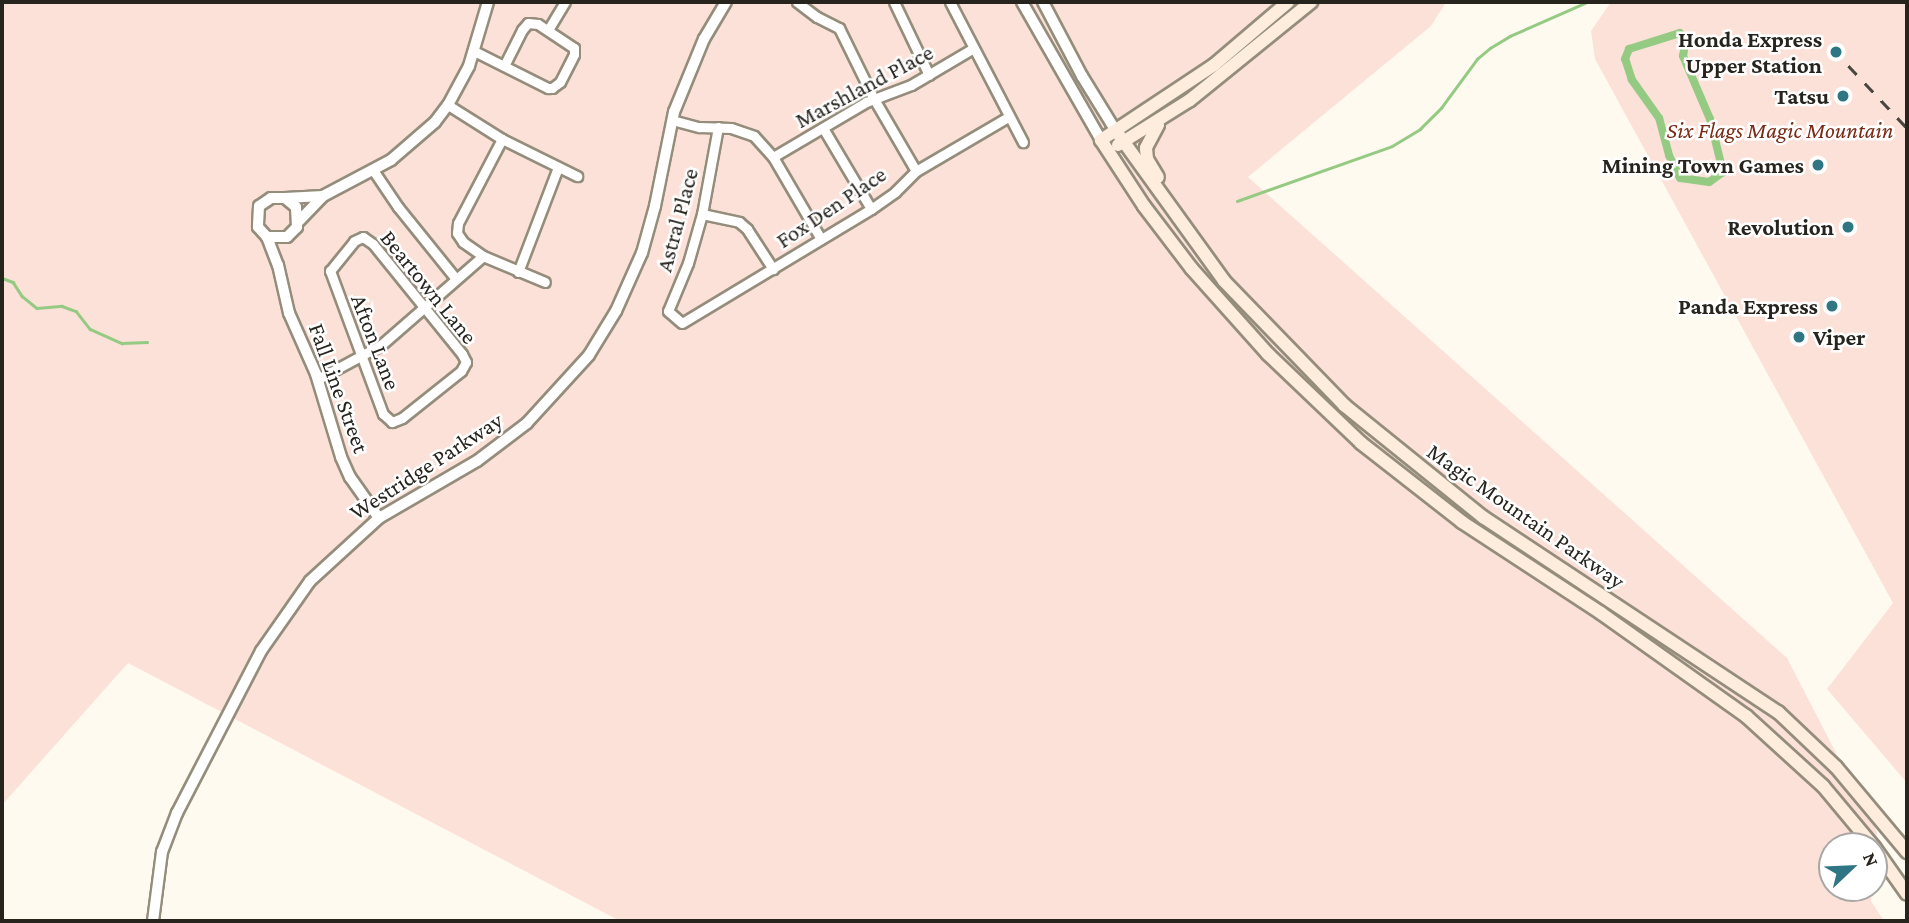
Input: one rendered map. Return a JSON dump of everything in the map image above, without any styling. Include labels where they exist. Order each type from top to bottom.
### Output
[{"type":"main road","points":[[1104,146],[1120,137],[1214,65],[1288,2]]},
{"type":"main road","points":[[1120,137],[1160,122],[1226,73],[1311,2]]},
{"type":"main road","points":[[1160,122],[1147,142],[1146,153],[1161,181],[1166,203]]},
{"type":"main road","name":"Magic Mountain Parkway","points":[[1120,137],[1223,281],[1344,405],[1483,517],[1778,712],[1836,767],[1907,852]]},
{"type":"main road","name":"Magic Mountain Parkway","points":[[1104,146],[1192,269],[1268,354],[1361,443],[1462,522],[1618,625],[1746,716],[1823,786],[1861,832]]},
{"type":"main road","name":"Magic Mountain Parkway","points":[[1888,868],[1907,894]]},
{"type":"street","points":[[278,265],[287,237],[323,196],[373,170],[420,137],[448,105],[474,51],[488,2]]},
{"type":"street","points":[[548,30],[565,2]]},
{"type":"street","name":"Westridge Parkway","points":[[153,921],[162,852],[177,813],[261,651],[310,581],[379,518],[496,448],[551,400],[589,355],[616,311],[642,253],[653,214],[672,120],[699,50],[726,2]]},
{"type":"street","points":[[797,2],[817,17],[839,28],[874,99],[916,171]]},
{"type":"street","points":[[894,2],[929,75]]},
{"type":"street","points":[[950,2],[972,49],[1023,142]]},
{"type":"street","name":"Magic Mountain Parkway","points":[[1023,2],[1104,146]]},
{"type":"street","name":"Magic Mountain Parkway","points":[[1043,2],[1082,76],[1120,137]]},
{"type":"street","points":[[474,51],[504,66],[548,88],[558,85],[574,54],[574,48],[533,23],[524,26],[504,66]]},
{"type":"street","name":"Marshland Place","points":[[773,158],[874,99],[897,92],[972,49]]},
{"type":"street","points":[[448,105],[502,139],[577,176]]},
{"type":"street","name":"Fox Den Place","points":[[675,317],[682,323],[872,209],[895,192],[916,171],[1008,117]]},
{"type":"street","points":[[672,120],[699,127],[731,128],[754,136],[773,158],[821,239]]},
{"type":"street","name":"Astral Place","points":[[675,317],[668,311],[688,263],[702,214],[719,127]]},
{"type":"street","points":[[823,128],[872,209]]},
{"type":"street","points":[[502,139],[458,223],[457,233],[463,242],[483,256],[545,282]]},
{"type":"street","points":[[519,272],[558,167]]},
{"type":"street","points":[[373,170],[398,207],[456,279]]},
{"type":"street","points":[[287,237],[267,237],[256,220],[259,206],[271,198],[323,196]]},
{"type":"street","points":[[285,198],[296,207],[299,221]]},
{"type":"street","points":[[702,214],[739,222],[747,229],[772,269]]},
{"type":"street","name":"Fall Line Street","points":[[267,237],[278,265],[289,313],[318,379],[341,457],[350,477],[379,518]]},
{"type":"street","name":"Afton Lane","points":[[363,237],[354,241],[330,271],[383,414],[392,422]]},
{"type":"street","name":"Beartown Lane","points":[[363,237],[373,244],[425,307],[466,362],[461,371],[402,418],[392,422]]},
{"type":"street","points":[[318,379],[361,357],[425,307],[483,256]]},
{"type":"green space","points":[[2,2],[1446,2],[1431,26],[1248,177],[1787,658],[1877,832],[1818,832],[1818,902],[1872,902],[1884,921],[620,921],[128,663],[2,805]]},
{"type":"green space","name":"Six Flags Magic Mountain","points":[[1611,2],[1907,2],[1907,783],[1827,689],[1893,603],[1595,59],[1591,31]]},
{"type":"waterway","points":[[1237,201],[1392,146],[1420,129],[1441,108],[1477,59],[1490,48],[1510,36],[1587,2]]},
{"type":"waterway","points":[[1680,33],[1686,39],[1683,56],[1710,119],[1723,172],[1709,182],[1680,178],[1669,155],[1659,118],[1632,80],[1625,59],[1629,49],[1680,33]]},
{"type":"waterway","points":[[2,278],[13,282],[22,296],[37,308],[62,306],[76,311],[90,329],[122,343],[147,342]]},
{"type":"railway","points":[[1832,48],[1907,128]]},
{"type":"place","name":"Honda Express Upper Station","points":[[1836,52]]},
{"type":"place","name":"Tatsu","points":[[1843,96]]},
{"type":"place","name":"Mining Town Games","points":[[1818,165]]},
{"type":"place","name":"Revolution","points":[[1848,227]]},
{"type":"place","name":"Panda Express","points":[[1832,306]]},
{"type":"place","name":"Viper","points":[[1799,337]]}]
